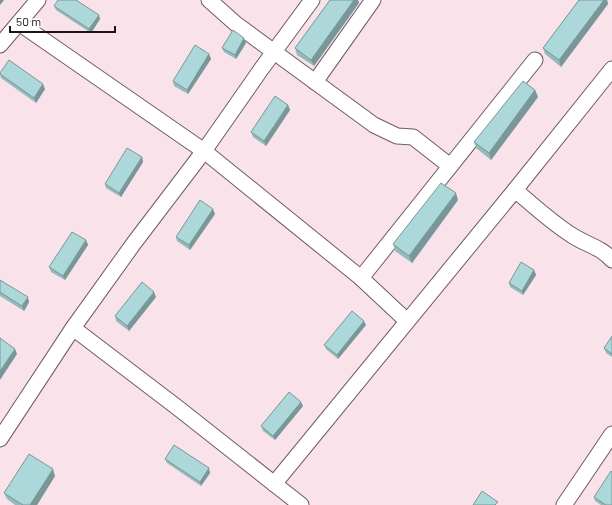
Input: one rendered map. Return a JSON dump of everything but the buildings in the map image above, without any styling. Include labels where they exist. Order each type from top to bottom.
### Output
[{"type":"street","points":[[0,45],[38,0]]},
{"type":"street","points":[[209,0],[236,24],[374,125],[397,136],[414,137],[450,166]]},
{"type":"street","points":[[0,440],[73,328],[134,243],[204,152],[274,51],[312,0]]},
{"type":"street","points":[[315,82],[373,0]]},
{"type":"street","points":[[19,23],[204,152],[361,278],[407,321]]},
{"type":"street","points":[[361,278],[535,60]]},
{"type":"street","points":[[274,484],[515,190],[612,69]]},
{"type":"street","points":[[515,190],[573,236],[606,253],[612,260]]},
{"type":"street","points":[[73,328],[301,505]]},
{"type":"street","points":[[564,505],[612,434]]}]
